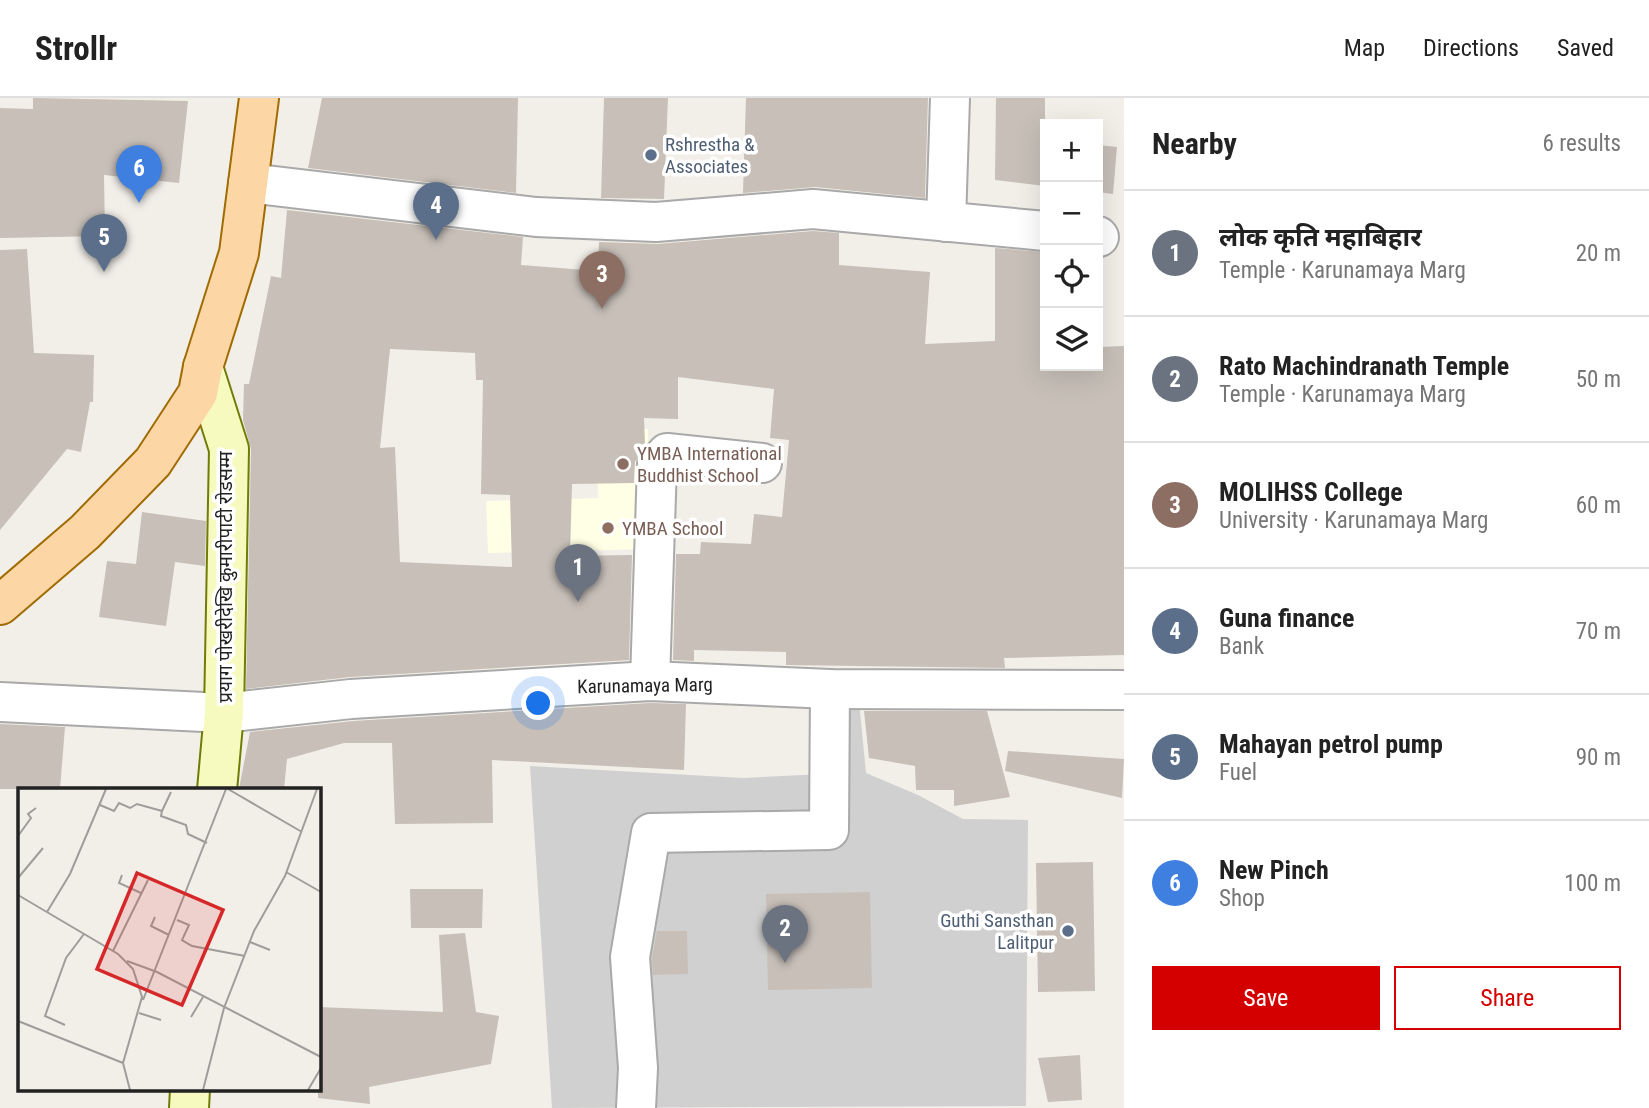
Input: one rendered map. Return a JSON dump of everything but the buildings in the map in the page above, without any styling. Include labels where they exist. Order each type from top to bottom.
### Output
[{"type":"main road","points":[[0,605],[85,532],[153,462],[198,393],[203,367],[239,253],[259,98]]},
{"type":"street","points":[[946,222],[950,98]]},
{"type":"street","points":[[248,183],[536,217],[656,222],[813,209],[1040,231]]},
{"type":"street","name":"प्रयाग पोखरीदेखि कुमारीपाटी रोडसम्म","points":[[203,367],[229,449],[224,713],[217,788]]},
{"type":"street","points":[[650,681],[657,464],[667,453],[762,463]]},
{"type":"street","name":"Karunamaya Marg","points":[[0,702],[224,713],[351,699],[650,681],[830,689],[1124,690]]},
{"type":"street","points":[[636,1108],[638,1068],[629,957],[651,833],[829,830],[830,689]]},
{"type":"street","points":[[189,1108],[190,1090]]},
{"type":"shaded area","name":"YMBA International Buddhist School","points":[[648,429],[651,549],[488,553],[486,501],[598,498],[596,430]]},
{"type":"shaded area","points":[[839,700],[859,701],[866,773],[918,795],[963,819],[1028,820],[1026,1106],[552,1108],[530,766],[743,778],[843,773]]},
{"type":"place","name":"Rshrestha & Associates","points":[[651,155]]},
{"type":"place","name":"New Pinch","points":[[139,203]]},
{"type":"place","name":"Guna finance","points":[[436,240]]},
{"type":"place","name":"Mahayan petrol pump","points":[[104,272]]},
{"type":"place","name":"MOLIHSS College","points":[[602,309]]},
{"type":"place","name":"YMBA International Buddhist School","points":[[623,464]]},
{"type":"place","name":"YMBA School","points":[[608,528]]},
{"type":"place","name":"लोक कृति महाबिहार","points":[[578,602]]},
{"type":"place","name":"Guthi Sansthan Lalitpur","points":[[1068,931]]},
{"type":"place","name":"Rato Machindranath Temple","points":[[785,963]]}]
